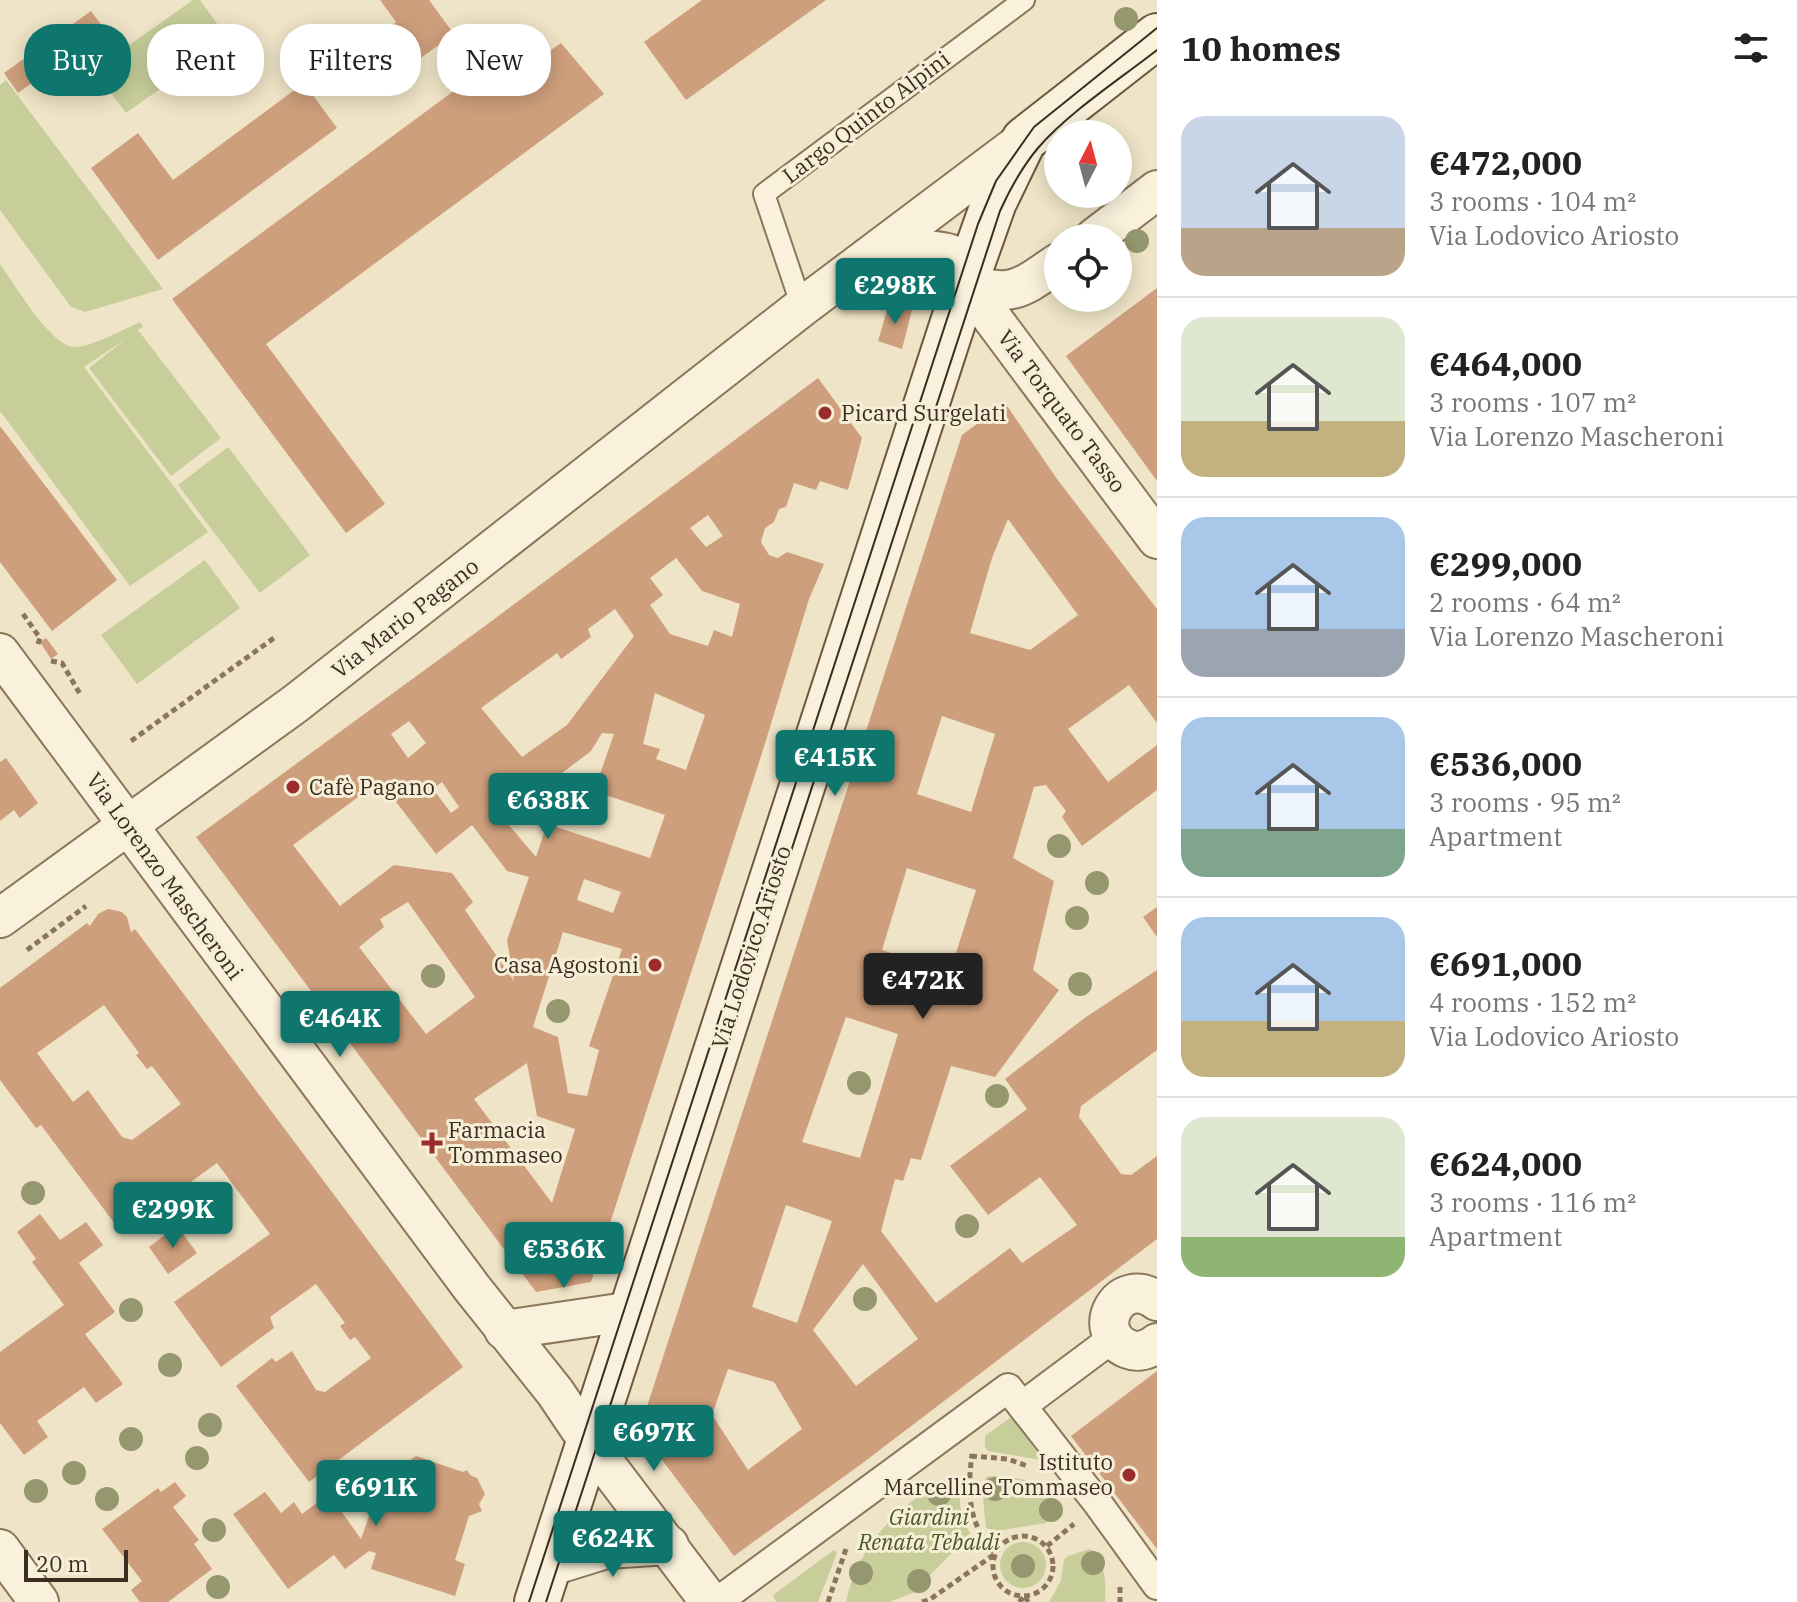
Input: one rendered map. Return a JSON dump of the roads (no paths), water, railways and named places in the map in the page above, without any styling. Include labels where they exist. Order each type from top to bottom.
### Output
[{"type":"main road","points":[[969,273],[994,202],[1024,140],[1157,36]]},
{"type":"main road","name":"Via Lodovico Ariosto","points":[[543,1585],[969,273]]},
{"type":"street","points":[[802,307],[1024,140]]},
{"type":"street","points":[[1112,224],[1157,190]]},
{"type":"street","points":[[877,252],[933,250],[955,255],[969,273],[998,292],[1021,288],[1044,272]]},
{"type":"street","name":"Via Torquato Tasso","points":[[969,273],[1157,539]]},
{"type":"street","name":"Via Mario Pagano","points":[[0,918],[295,704],[802,307]]},
{"type":"street","name":"Via Lorenzo Mascheroni","points":[[0,653],[504,1330],[555,1392],[588,1441],[669,1545]]},
{"type":"street","points":[[1157,1301],[1148,1295],[1133,1293],[1119,1299],[1110,1312],[1109,1328],[1113,1338],[1133,1351],[1157,1343]]},
{"type":"street","points":[[504,1330],[633,1311]]},
{"type":"street","points":[[1022,1406],[1113,1338]]},
{"type":"street","points":[[717,1602],[1008,1388],[1157,1585]]},
{"type":"street","points":[[543,1585],[606,1549],[669,1545],[710,1602]]},
{"type":"street","points":[[0,1549],[39,1602]]},
{"type":"lane","name":"Largo Quinto Alpini","points":[[802,307],[764,194],[1024,0]]},
{"type":"tram line","points":[[529,1602],[978,224],[996,181],[1034,127],[1157,28]]},
{"type":"tram line","points":[[546,1602],[1000,211],[1022,170],[1050,135],[1157,50]]},
{"type":"place","name":"Picard Surgelati","points":[[825,413]]},
{"type":"place","name":"Cafè Pagano","points":[[293,787]]},
{"type":"place","name":"Casa Agostoni","points":[[655,965]]},
{"type":"place","name":"Farmacia Tommaseo","points":[[432,1143]]},
{"type":"place","name":"Istituto Marcelline Tommaseo","points":[[1129,1475]]},
{"type":"park label","name":"Giardini Renata Tebaldi","points":[[929,1530]]}]
